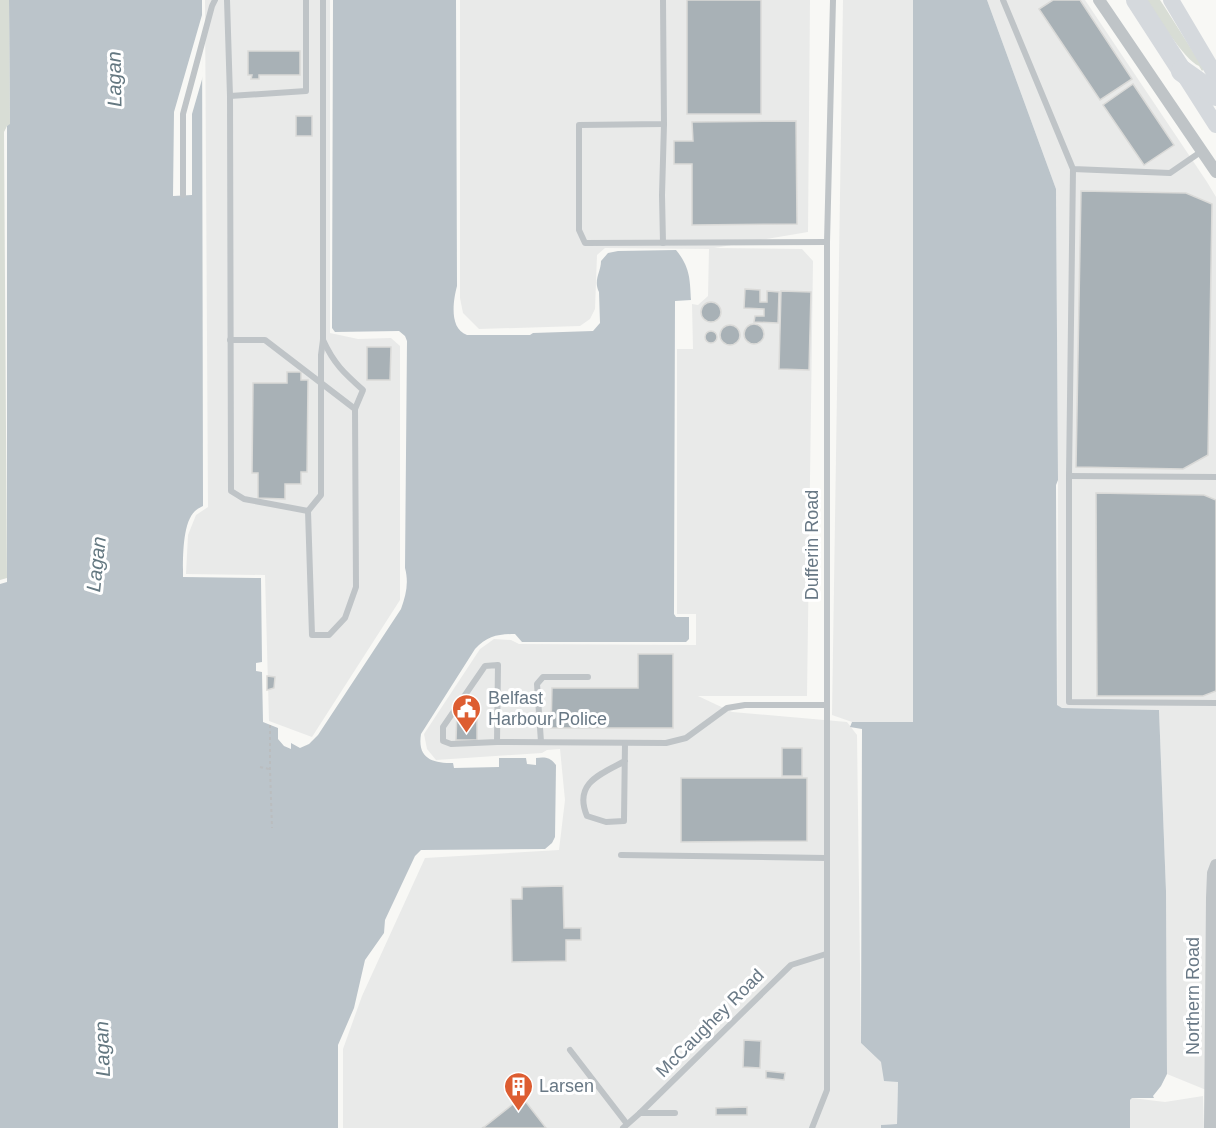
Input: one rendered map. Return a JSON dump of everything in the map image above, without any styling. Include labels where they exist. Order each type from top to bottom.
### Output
[{"type":"highway","points":[[1182,71],[1216,95]]},
{"type":"main road","points":[[1136,0],[1182,71]]},
{"type":"street","points":[[1099,0],[1216,172]]},
{"type":"street","points":[[1171,0],[1216,76]]},
{"type":"street","points":[[1182,71],[1216,125]]},
{"type":"street","name":"Northern Road","points":[[1210,1128],[1212,909],[1213,873],[1216,865]]},
{"type":"lane","points":[[183,195],[183,114],[215,0]]},
{"type":"lane","points":[[227,0],[230,96],[231,491],[244,499],[308,511]]},
{"type":"lane","points":[[230,96],[306,91],[306,0]]},
{"type":"lane","points":[[323,0],[321,495],[308,511],[312,635],[328,636],[345,618],[356,587],[355,409],[363,390],[338,367],[323,340]]},
{"type":"lane","points":[[663,0],[663,243]]},
{"type":"lane","name":"Dufferin Road","points":[[812,1128],[827,1090],[827,242],[833,0]]},
{"type":"lane","points":[[1003,0],[1073,169],[1069,702],[1216,703]]},
{"type":"lane","points":[[664,124],[579,125],[579,230],[585,243],[827,242]]},
{"type":"lane","points":[[1073,169],[1170,173],[1202,151]]},
{"type":"lane","points":[[230,340],[265,340],[355,409]]},
{"type":"lane","points":[[1069,476],[1216,477]]},
{"type":"lane","points":[[497,742],[498,665],[485,666],[444,727],[442,741],[451,744],[666,742],[686,738],[726,708],[745,705],[827,705]]},
{"type":"lane","points":[[541,742],[537,684],[543,677],[588,677]]},
{"type":"lane","points":[[625,742],[625,761],[624,821],[606,822],[587,816],[584,810],[587,785],[598,774],[625,761]]},
{"type":"lane","points":[[621,855],[826,858]]},
{"type":"lane","name":"McCaughey Road","points":[[625,1126],[791,965],[826,954]]},
{"type":"lane","points":[[570,1050],[625,1126]]},
{"type":"lane","points":[[640,1113],[675,1113]]},
{"type":"path","points":[[270,725],[272,828]]},
{"type":"path","points":[[260,767],[270,769]]},
{"type":"shaded area","points":[[0,0],[9,0],[10,125],[4,132],[7,578],[0,580]]},
{"type":"shaded area","points":[[205,0],[330,0],[330,333],[358,339],[391,338],[400,346],[400,600],[312,737],[269,721],[265,575],[186,574],[188,535],[196,515],[208,507]]},
{"type":"shaded area","points":[[460,0],[810,0],[808,232],[714,248],[802,249],[813,261],[807,696],[698,696],[732,712],[847,722],[857,735],[861,1043],[898,1082],[897,1124],[881,1125],[881,1128],[343,1128],[343,1049],[362,996],[425,858],[559,850],[565,800],[560,749],[547,750],[542,753],[436,760],[427,749],[424,734],[480,649],[494,639],[511,640],[519,644],[696,645],[696,614],[677,614],[677,349],[693,349],[692,304],[698,305],[708,296],[709,249],[605,248],[597,255],[595,309],[590,319],[580,326],[479,329],[463,313],[460,298]]},
{"type":"shaded area","points":[[843,0],[913,0],[913,723],[852,722],[832,715]]},
{"type":"shaded area","points":[[987,0],[1085,0],[1216,197],[1216,1094],[1167,1074],[1166,891],[1159,710],[1062,708],[1057,706],[1056,189]]},
{"type":"shaded area","points":[[1147,0],[1160,0],[1204,69],[1202,71],[1179,46]]},
{"type":"shaded area","points":[[1203,1096],[1204,1128],[1130,1128],[1130,1100],[1132,1098],[1165,1102]]},
{"type":"water","name":"Lagan","points":[[9,0],[202,0],[203,506],[191,517],[185,533],[183,577],[261,578],[262,662],[256,663],[256,671],[262,672],[263,722],[278,728],[278,739],[284,746],[291,749],[291,743],[300,748],[309,744],[318,735],[401,609],[407,584],[405,568],[407,341],[399,331],[335,332],[332,328],[333,0],[456,0],[457,286],[454,314],[457,327],[461,332],[467,335],[530,335],[533,333],[593,331],[600,323],[597,280],[601,261],[608,253],[676,250],[688,274],[691,300],[675,301],[674,614],[676,617],[689,617],[689,639],[686,642],[522,642],[515,634],[509,634],[488,639],[475,649],[421,734],[420,742],[424,754],[439,762],[453,763],[454,768],[499,767],[499,758],[526,758],[527,764],[536,765],[536,758],[552,760],[556,765],[555,837],[545,849],[421,850],[415,856],[385,920],[384,933],[365,960],[354,1008],[338,1045],[338,1128],[0,1128],[0,584],[7,582]]},
{"type":"water","points":[[913,0],[987,0],[1056,189],[1057,705],[1062,708],[1159,710],[1166,891],[1167,1074],[1153,1096],[1154,1098],[1132,1098],[1130,1100],[1130,1128],[881,1128],[881,1125],[897,1124],[898,1082],[884,1081],[881,1062],[861,1043],[862,729],[850,727],[852,722],[913,722]]},
{"type":"pier","points":[[202,15],[203,76],[192,114],[192,195],[173,196],[174,112]]},
{"type":"building","points":[[687,0],[761,0],[761,114],[687,114]]},
{"type":"building","points":[[1053,0],[1080,0],[1132,79],[1100,100],[1039,9]]},
{"type":"building","points":[[248,51],[300,51],[300,75],[259,75],[259,79],[251,79],[252,75],[248,75]]},
{"type":"building","points":[[1133,84],[1174,145],[1144,165],[1103,105]]},
{"type":"building","points":[[296,116],[312,116],[312,136],[296,136]]},
{"type":"building","points":[[796,121],[797,224],[692,225],[692,164],[674,164],[674,141],[693,141],[692,122]]},
{"type":"building","points":[[1081,191],[1186,193],[1212,204],[1208,455],[1183,469],[1076,467]]},
{"type":"building","points":[[745,289],[760,290],[760,302],[767,302],[767,291],[779,292],[778,323],[754,322],[755,316],[764,316],[764,309],[744,308]]},
{"type":"building","points":[[781,291],[811,292],[809,370],[779,369]]},
{"type":"building","points":[[711,302],[718,305],[721,312],[718,319],[711,322],[704,319],[701,312],[704,305]]},
{"type":"building","points":[[754,324],[761,327],[764,334],[761,341],[754,344],[747,341],[744,334],[747,327]]},
{"type":"building","points":[[730,325],[737,328],[740,335],[737,342],[730,345],[723,342],[720,335],[723,328]]},
{"type":"building","points":[[713,331],[717,337],[713,343],[709,343],[705,335]]},
{"type":"building","points":[[367,347],[391,347],[390,380],[367,380]]},
{"type":"building","points":[[287,372],[301,372],[301,380],[308,380],[307,472],[301,472],[301,484],[285,484],[285,499],[258,498],[258,473],[252,473],[253,383],[287,383]]},
{"type":"building","points":[[1096,493],[1204,495],[1216,500],[1216,691],[1203,696],[1097,696]]},
{"type":"building","points":[[638,654],[673,654],[673,728],[551,728],[552,688],[638,688]]},
{"type":"building","points":[[267,676],[275,677],[274,688],[267,690]]},
{"type":"building","name":"Belfast Harbour Police","points":[[457,710],[477,711],[477,740],[456,740]]},
{"type":"building","points":[[782,748],[802,748],[802,776],[782,776]]},
{"type":"building","points":[[681,778],[807,778],[807,841],[681,842]]},
{"type":"building","points":[[563,886],[564,928],[581,928],[581,940],[566,940],[566,961],[512,962],[511,899],[522,899],[522,887]]},
{"type":"building","points":[[744,1040],[761,1041],[760,1068],[743,1067]]},
{"type":"building","points":[[766,1071],[785,1073],[784,1080],[766,1078]]},
{"type":"building","name":"Larsen","points":[[522,1097],[546,1128],[482,1128],[484,1127]]},
{"type":"building","points":[[747,1107],[747,1115],[716,1115],[716,1108]]},
{"type":"place","name":"Belfast Harbour Police","points":[[467,734]]},
{"type":"place","name":"Larsen","points":[[518,1112]]}]
